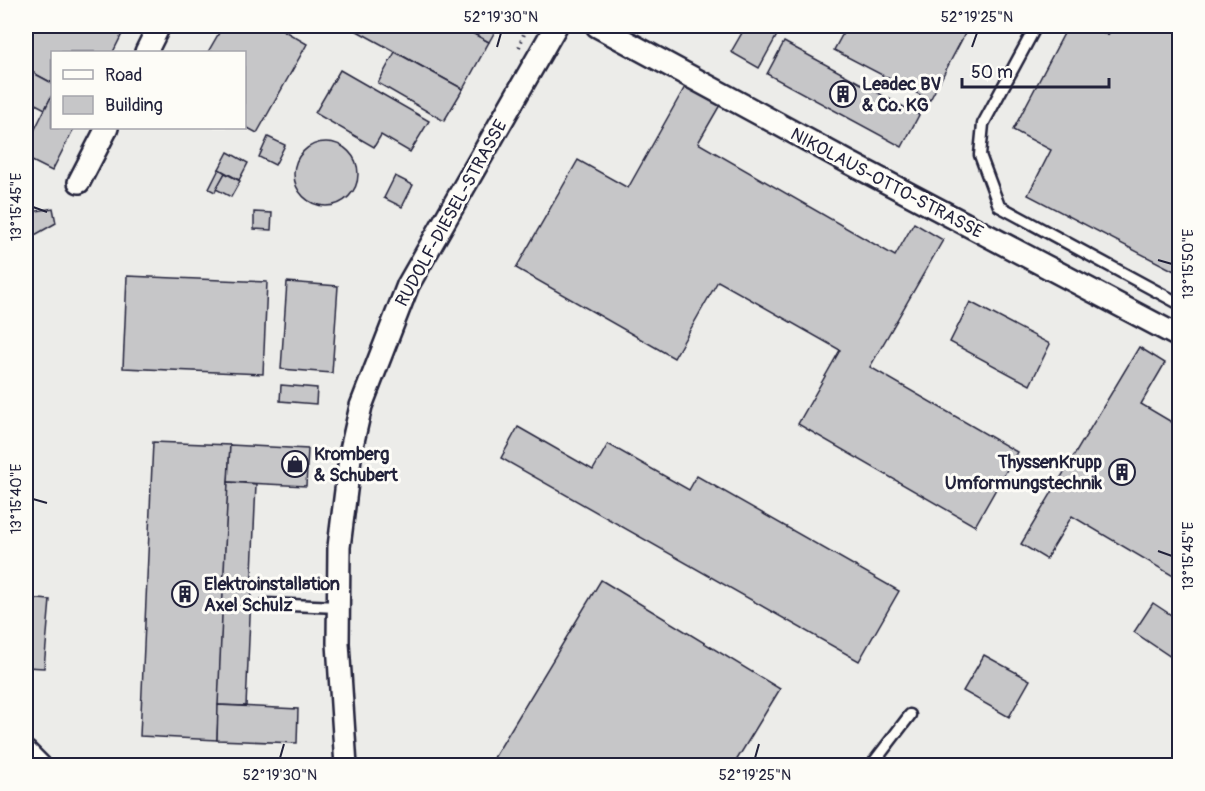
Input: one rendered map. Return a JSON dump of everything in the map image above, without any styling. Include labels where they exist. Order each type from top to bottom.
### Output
[{"type":"street","points":[[146,51],[159,26]]},
{"type":"street","name":"RUDOLF-DIESEL-STRASSE","points":[[346,765],[338,643],[339,547],[345,486],[354,435],[367,387],[408,285],[556,26]]},
{"type":"street","name":"NIKOLAUS-OTTO-STRASSE","points":[[597,26],[850,164],[1179,337]]},
{"type":"street","points":[[79,182],[106,129]]},
{"type":"street","points":[[26,752],[40,765]]},
{"type":"lane","points":[[1036,26],[983,124],[980,155],[999,206],[1179,304]]},
{"type":"lane","points":[[266,604],[338,607]]},
{"type":"lane","points":[[871,765],[910,715]]},
{"type":"shaded area","points":[[26,26],[1179,26],[1179,765],[26,765]]},
{"type":"building","points":[[26,26],[111,26],[123,32],[114,51],[51,51],[51,82],[26,69]]},
{"type":"building","points":[[223,26],[276,26],[307,44],[257,133],[246,127],[246,51],[209,51]]},
{"type":"building","points":[[348,26],[459,26],[489,42],[463,89]]},
{"type":"building","points":[[464,26],[498,26],[489,42],[463,28]]},
{"type":"building","points":[[746,26],[782,26],[759,68],[731,52]]},
{"type":"building","points":[[847,26],[969,26],[930,100],[834,50]]},
{"type":"building","points":[[1068,26],[1090,26],[1108,35],[1113,26],[1180,26],[1180,274],[1028,195],[1051,150],[1013,130]]},
{"type":"building","name":"Leadec BV & Co. KG","points":[[784,42],[919,115],[902,147],[767,74]]},
{"type":"building","points":[[395,52],[463,89],[444,121],[378,83]]},
{"type":"building","points":[[26,69],[51,82],[51,97],[45,109],[26,99]]},
{"type":"building","points":[[340,70],[429,121],[410,152],[381,135],[374,147],[315,113]]},
{"type":"building","points":[[686,85],[720,105],[698,143],[895,256],[914,223],[943,240],[870,367],[1017,452],[975,526],[798,424],[840,350],[718,281],[674,358],[516,268],[578,160],[628,188]]},
{"type":"building","points":[[51,97],[51,129],[73,129],[52,171],[26,158],[26,147]]},
{"type":"building","points":[[268,137],[285,145],[275,165],[259,157]]},
{"type":"building","points":[[326,142],[344,147],[349,151],[353,156],[358,174],[353,192],[349,197],[344,201],[326,206],[308,201],[303,197],[299,192],[294,174],[299,156],[303,151],[308,147]]},
{"type":"building","points":[[228,152],[248,163],[239,180],[219,169]]},
{"type":"building","points":[[219,169],[225,173],[215,192],[209,189]]},
{"type":"building","points":[[225,173],[240,181],[231,197],[216,189]]},
{"type":"building","points":[[395,176],[413,185],[402,207],[384,198]]},
{"type":"building","points":[[53,208],[56,223],[26,240],[26,213]]},
{"type":"building","points":[[254,212],[272,213],[271,230],[254,229]]},
{"type":"building","points":[[127,276],[267,282],[263,374],[123,368]]},
{"type":"building","points":[[287,282],[338,286],[332,373],[281,369]]},
{"type":"building","points":[[970,302],[1050,344],[1030,385],[950,342]]},
{"type":"building","name":"ThyssenKrupp Umformungstechnik","points":[[1139,347],[1165,363],[1141,404],[1180,427],[1180,580],[1072,516],[1046,559],[1021,544]]},
{"type":"building","points":[[281,385],[317,388],[316,404],[280,401]]},
{"type":"building","points":[[518,427],[593,470],[608,444],[689,490],[697,476],[899,591],[859,661],[501,458]]},
{"type":"building","name":"Elektroinstallation Axel Schulz","points":[[153,442],[230,445],[217,740],[140,736]]},
{"type":"building","points":[[230,445],[308,449],[306,486],[228,482]]},
{"type":"building","points":[[228,482],[256,484],[246,706],[218,705]]},
{"type":"building","points":[[601,580],[780,689],[733,766],[489,766]]},
{"type":"building","points":[[26,598],[50,600],[44,668],[26,667]]},
{"type":"building","points":[[1153,603],[1180,621],[1180,663],[1134,632]]},
{"type":"building","points":[[984,655],[1030,680],[1009,717],[963,691]]},
{"type":"building","points":[[218,705],[298,709],[297,743],[217,740]]},
{"type":"place","name":"Leadec BV & Co. KG","points":[[843,94]]},
{"type":"place","name":"Kromberg & Schubert","points":[[295,464]]},
{"type":"place","name":"ThyssenKrupp Umformungstechnik","points":[[1122,472]]},
{"type":"place","name":"Elektroinstallation Axel Schulz","points":[[185,594]]}]
